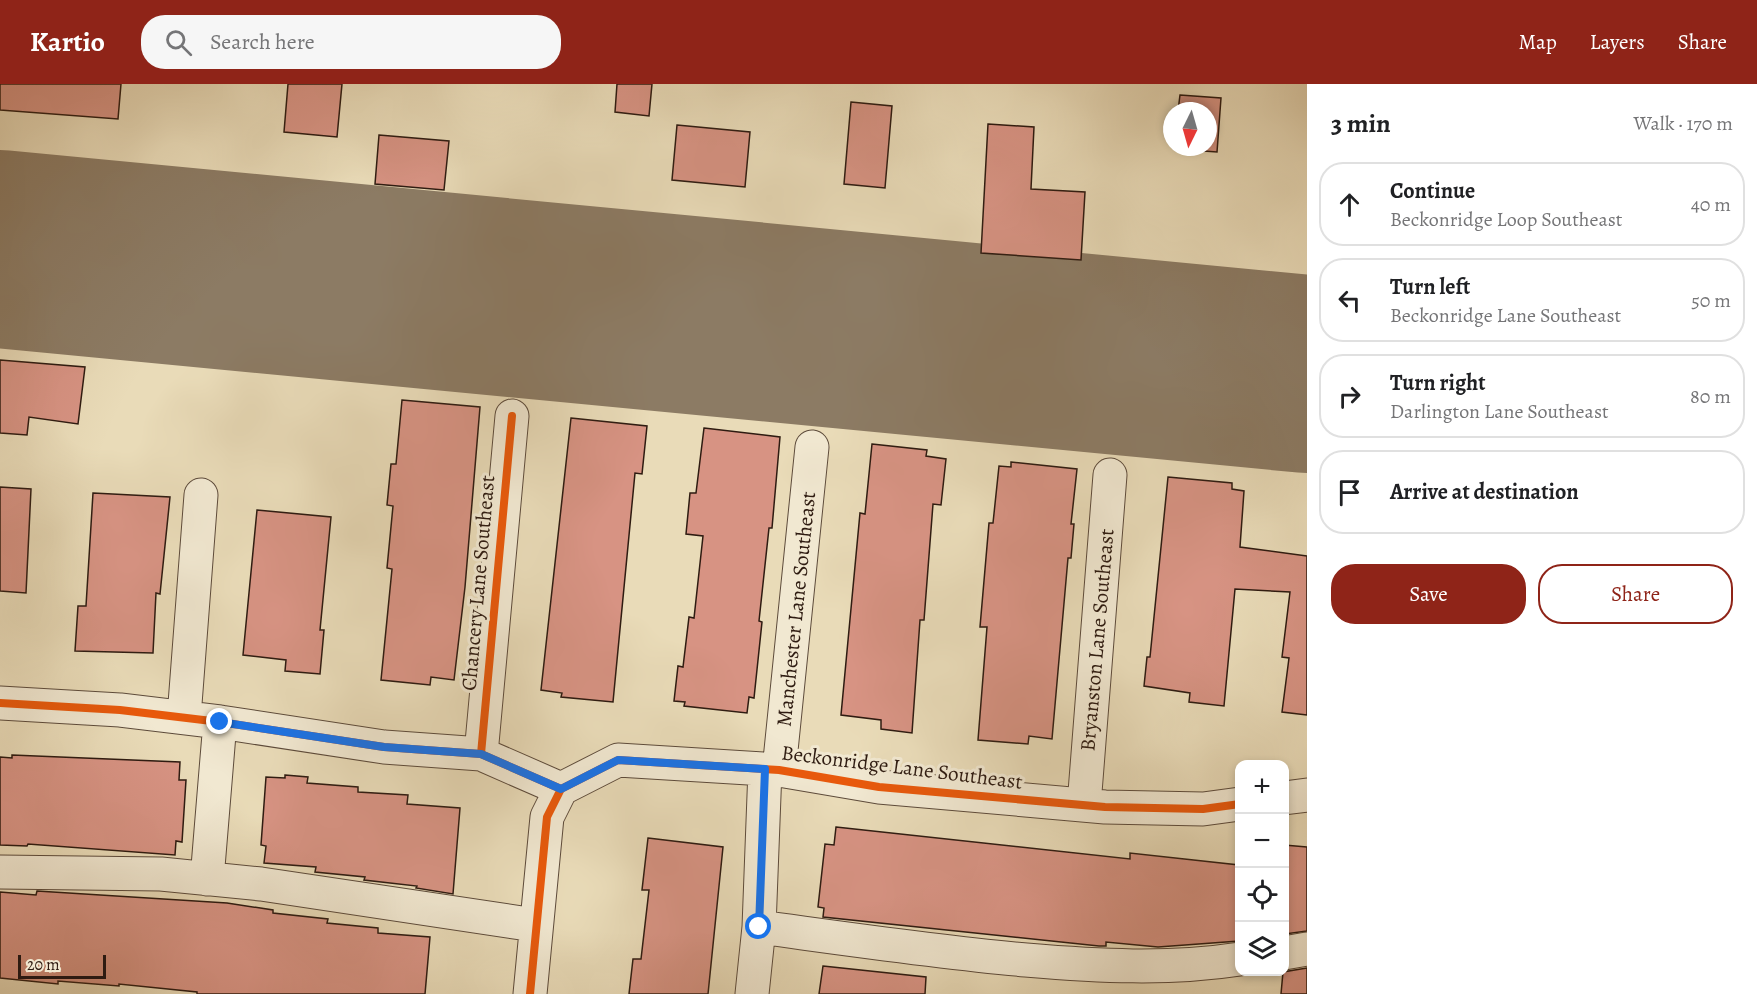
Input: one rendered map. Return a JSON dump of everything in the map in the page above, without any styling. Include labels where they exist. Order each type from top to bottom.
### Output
[{"type":"street","name":"Chancery Lane Southeast","points":[[481,754],[512,416]]},
{"type":"street","name":"Manchester Lane Southeast","points":[[752,994],[772,769],[812,447]]},
{"type":"street","name":"Bryanston Lane Southeast","points":[[1084,805],[1110,475]]},
{"type":"street","points":[[184,717],[201,495]]},
{"type":"street","points":[[0,703],[120,710],[220,722],[384,747],[481,754],[561,789],[547,817],[530,994]]},
{"type":"street","points":[[207,879],[220,722]]},
{"type":"street","name":"Beckonridge Lane Southeast","points":[[561,789],[618,760],[772,769],[879,787],[1084,805],[1203,808],[1235,804]]},
{"type":"street","points":[[1289,797],[1307,795]]},
{"type":"street","points":[[0,872],[161,874],[261,884],[535,925]]},
{"type":"street","points":[[759,927],[1149,980],[1235,960]]},
{"type":"street","points":[[1289,951],[1307,949]]},
{"type":"building","points":[[0,84],[121,84],[118,119],[0,110]]},
{"type":"building","points":[[288,84],[342,84],[337,137],[284,132]]},
{"type":"building","points":[[617,84],[652,84],[649,116],[615,112]]},
{"type":"building","points":[[1180,95],[1221,98],[1217,152],[1217,102],[1179,102]]},
{"type":"building","points":[[851,102],[892,106],[885,188],[844,184]]},
{"type":"building","points":[[988,124],[1034,127],[1031,189],[1085,192],[1081,260],[981,253]]},
{"type":"building","points":[[677,125],[750,132],[745,187],[672,180]]},
{"type":"building","points":[[379,135],[449,141],[444,190],[375,184]]},
{"type":"building","points":[[0,360],[85,367],[78,424],[29,417],[27,435],[0,433]]},
{"type":"building","points":[[402,400],[480,407],[465,587],[454,680],[431,677],[430,685],[381,680],[392,569],[387,568],[393,506],[387,505],[391,464],[396,464]]},
{"type":"building","points":[[571,418],[647,426],[642,474],[635,473],[613,702],[561,697],[562,693],[541,690]]},
{"type":"building","points":[[704,428],[780,437],[772,528],[769,528],[759,621],[762,622],[754,698],[749,697],[747,713],[684,706],[685,702],[674,701],[678,666],[683,667],[689,617],[694,618],[703,536],[686,534],[690,493],[696,493]]},
{"type":"building","points":[[872,444],[927,450],[926,456],[946,459],[941,505],[933,504],[924,620],[920,620],[912,733],[881,729],[881,720],[841,715],[860,513],[865,514]]},
{"type":"building","points":[[1011,462],[1077,469],[1071,524],[1074,524],[1071,558],[1068,558],[1052,739],[1029,736],[1028,744],[978,740],[987,627],[980,627],[989,523],[993,523],[999,466],[1011,467]]},
{"type":"building","points":[[1168,477],[1232,483],[1232,489],[1244,491],[1240,547],[1307,556],[1307,715],[1282,712],[1289,658],[1282,657],[1290,592],[1235,589],[1224,706],[1189,702],[1190,693],[1144,686],[1147,657],[1150,657]]},
{"type":"building","points":[[0,487],[31,489],[26,593],[0,591]]},
{"type":"building","points":[[93,493],[170,497],[160,594],[156,593],[153,653],[75,651],[78,606],[86,606]]},
{"type":"building","points":[[257,510],[331,517],[320,630],[324,630],[320,674],[285,671],[286,660],[243,655]]},
{"type":"building","points":[[12,755],[180,762],[179,780],[186,780],[182,842],[176,841],[175,855],[28,844],[27,846],[0,845],[0,757],[12,758]]},
{"type":"building","points":[[285,775],[308,777],[307,783],[358,787],[358,792],[408,795],[407,804],[460,808],[453,894],[416,888],[417,886],[364,880],[365,877],[315,872],[316,867],[264,863],[266,846],[261,845],[266,777],[285,778]]},
{"type":"building","points":[[836,827],[1130,859],[1130,853],[1235,865],[1235,941],[1158,947],[1106,942],[1106,946],[1099,946],[823,917],[824,908],[818,907],[825,844],[834,845]]},
{"type":"building","points":[[648,838],[723,847],[708,994],[629,994],[633,959],[641,959],[649,890],[642,890]]},
{"type":"building","points":[[1289,845],[1307,847],[1307,931],[1289,933]]},
{"type":"building","points":[[37,891],[227,903],[273,910],[273,913],[328,919],[327,923],[378,928],[378,933],[430,937],[425,994],[197,994],[197,992],[119,984],[119,986],[58,981],[58,984],[0,978],[0,892],[36,895]]},
{"type":"building","points":[[823,966],[926,977],[925,994],[819,994]]},
{"type":"building","points":[[1307,968],[1307,994],[1281,994],[1283,976],[1289,976],[1289,971]]},
{"type":"runway","points":[[0,249],[1307,374]]},
{"type":"cycle path","points":[[481,754],[512,416]]},
{"type":"cycle path","points":[[0,703],[120,710],[220,722],[384,747],[481,754],[561,789]]},
{"type":"cycle path","points":[[530,994],[547,817],[561,789],[618,760],[779,770],[879,787],[1105,807],[1203,809],[1235,805]]},
{"type":"route","points":[[220,722],[384,747],[481,754],[561,789],[618,760],[765,769],[759,927]]}]
